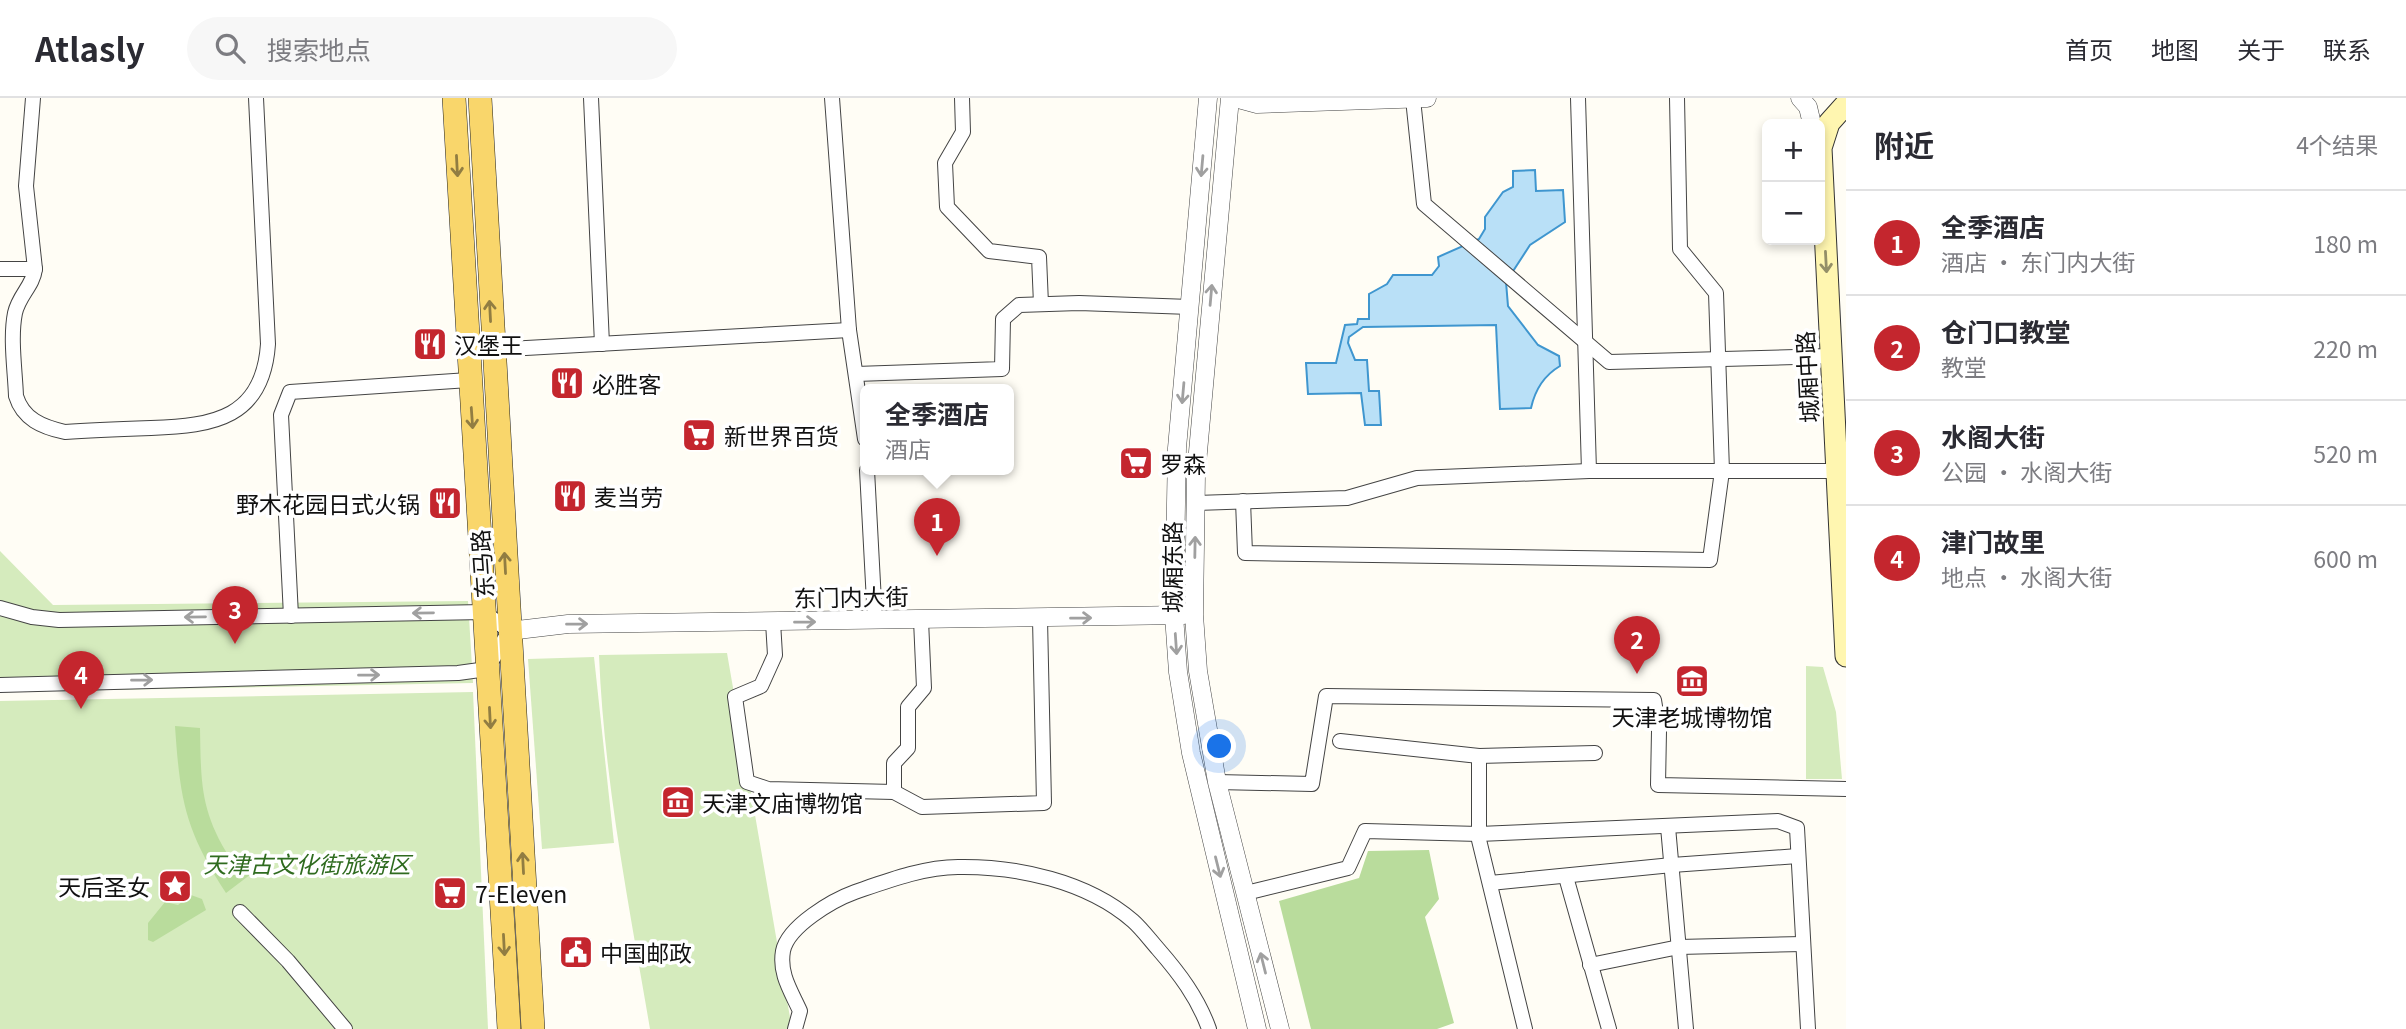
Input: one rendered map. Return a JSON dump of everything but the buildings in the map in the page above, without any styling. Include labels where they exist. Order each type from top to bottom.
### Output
[{"type":"main road","name":"东马路","points":[[454,98],[509,1029]]},
{"type":"main road","name":"东马路","points":[[480,98],[492,350],[533,1029]]},
{"type":"main road","name":"城厢中路","points":[[1825,134],[1829,123],[1846,104]]},
{"type":"main road","name":"城厢中路","points":[[1822,182],[1846,656]]},
{"type":"street","points":[[33,98],[26,186],[35,269],[34,282],[19,299],[15,316],[16,396],[19,407],[28,417],[47,428],[65,432],[195,427],[216,422],[240,409],[261,381],[267,365],[268,344],[256,98]]},
{"type":"street","points":[[591,98],[602,344]]},
{"type":"street","points":[[832,98],[849,330],[860,403]]},
{"type":"street","points":[[962,98],[963,132],[945,163],[947,207],[989,251],[1039,257],[1041,304]]},
{"type":"street","name":"城厢东路","points":[[1208,98],[1175,491],[1174,615],[1178,672],[1191,753],[1257,1029]]},
{"type":"street","points":[[1232,98],[1257,104],[1427,98]]},
{"type":"street","name":"城厢东路","points":[[1232,98],[1196,503],[1194,615],[1198,671],[1217,782],[1280,1029]]},
{"type":"street","points":[[1578,98],[1589,471]]},
{"type":"street","points":[[1242,501],[1245,553],[1710,560],[1722,471],[1716,293],[1681,249],[1677,98]]},
{"type":"street","points":[[1800,98],[1808,107],[1811,119]]},
{"type":"street","points":[[1413,99],[1424,204],[1609,362],[1831,356]]},
{"type":"street","points":[[0,269],[35,269]]},
{"type":"street","points":[[856,374],[1002,369],[1003,319],[1019,305],[1190,307]]},
{"type":"street","points":[[492,350],[849,330]]},
{"type":"street","points":[[291,615],[281,415],[290,392],[469,380]]},
{"type":"street","points":[[1196,503],[1347,498],[1417,478],[1589,471],[1837,471]]},
{"type":"street","points":[[867,475],[875,621]]},
{"type":"street","points":[[0,608],[60,620],[484,612],[509,631],[487,669],[458,673],[0,685]]},
{"type":"street","name":"东门内大街","points":[[509,631],[568,624],[1194,615]]},
{"type":"street","points":[[773,622],[775,655],[761,686],[735,696],[747,782],[768,789],[894,792],[922,807],[1044,803],[1040,619]]},
{"type":"street","points":[[894,792],[894,763],[908,748],[908,707],[924,688],[920,620]]},
{"type":"street","points":[[1217,782],[1312,784],[1326,696],[1400,696],[1654,699],[1659,731],[1658,785],[1846,789]]},
{"type":"street","points":[[1340,741],[1479,756],[1595,753]]},
{"type":"street","points":[[1479,756],[1479,834],[1525,1029]]},
{"type":"street","points":[[1246,893],[1348,868],[1365,831],[1479,834],[1778,821],[1797,828],[1808,1029]]},
{"type":"street","points":[[1668,827],[1686,1029]]},
{"type":"street","points":[[1490,883],[1671,865],[1798,856]]},
{"type":"street","points":[[795,1029],[800,1011],[785,984],[782,961],[783,948],[791,935],[834,900],[885,881],[957,867],[1012,870],[1048,878],[1094,896],[1133,921],[1182,976],[1209,1029]]},
{"type":"street","points":[[1566,877],[1609,1029]]},
{"type":"street","points":[[240,912],[288,961],[345,1029]]},
{"type":"street","points":[[1590,964],[1679,947],[1803,944]]},
{"type":"green space","points":[[0,551],[53,605],[468,601],[473,683],[0,692]]},
{"type":"green space","points":[[727,653],[792,1029],[650,1029],[612,796],[599,655]]},
{"type":"green space","points":[[594,657],[614,843],[542,849],[528,659]]},
{"type":"green space","points":[[1806,666],[1823,667],[1836,712],[1842,779],[1806,779]]},
{"type":"green space","name":"天津古文化街旅游区","points":[[473,692],[488,1029],[0,1029],[0,701]]},
{"type":"green space","points":[[175,726],[200,728],[204,796],[213,825],[230,858],[247,860],[255,871],[226,893],[201,851],[187,814],[179,774]]},
{"type":"green space","points":[[1429,850],[1439,899],[1425,917],[1454,1023],[1437,1029],[1311,1029],[1279,901],[1359,878],[1368,851]]},
{"type":"green space","points":[[191,895],[202,899],[206,910],[153,942],[148,940],[148,923],[165,902],[178,905]]},
{"type":"water","points":[[1535,170],[1536,191],[1563,190],[1565,222],[1530,245],[1506,282],[1508,306],[1538,345],[1559,356],[1560,366],[1541,384],[1531,408],[1500,409],[1496,325],[1363,327],[1349,337],[1348,343],[1355,360],[1367,360],[1369,391],[1379,391],[1381,425],[1365,425],[1361,393],[1308,394],[1306,363],[1336,363],[1345,325],[1357,324],[1358,319],[1369,319],[1369,294],[1387,284],[1393,275],[1432,275],[1439,266],[1438,257],[1479,239],[1485,229],[1485,217],[1503,192],[1513,187],[1513,171]]},
{"type":"place","name":"汉堡王","points":[[430,344]]},
{"type":"place","name":"必胜客","points":[[567,383]]},
{"type":"place","name":"新世界百货","points":[[699,435]]},
{"type":"place","name":"罗森","points":[[1136,463]]},
{"type":"place","name":"麦当劳","points":[[570,496]]},
{"type":"place","name":"野木花园日式火锅","points":[[445,503]]},
{"type":"place","name":"全季酒店","points":[[937,556]]},
{"type":"place","name":"水阁大街","points":[[235,644]]},
{"type":"place","name":"仓门口教堂","points":[[1637,674]]},
{"type":"place","name":"天津老城博物馆","points":[[1692,681]]},
{"type":"place","name":"津门故里","points":[[81,709]]},
{"type":"place","name":"天津文庙博物馆","points":[[678,802]]},
{"type":"place","name":"天后圣女","points":[[175,886]]},
{"type":"place","name":"7-Eleven","points":[[450,893]]},
{"type":"place","name":"中国邮政","points":[[576,952]]}]
